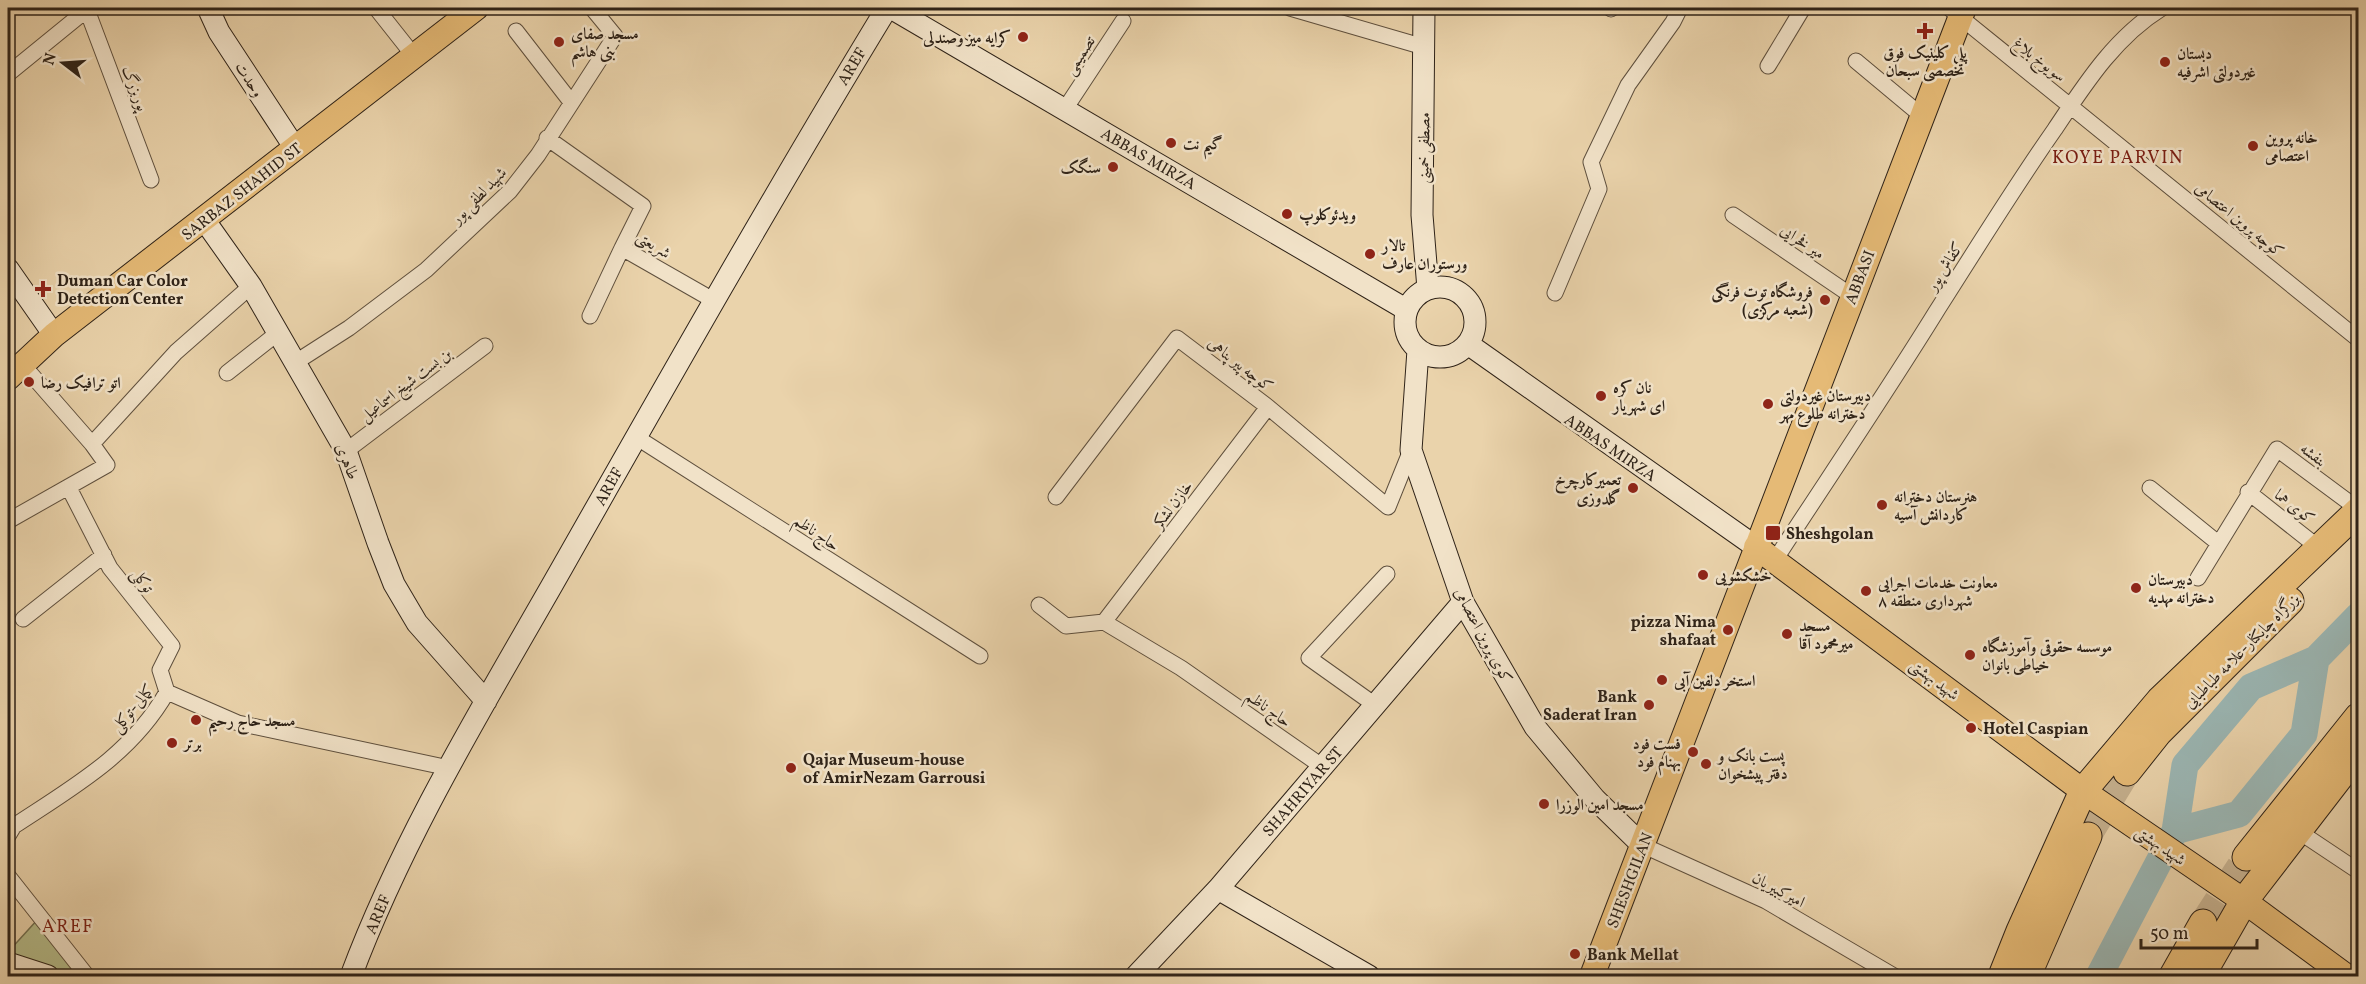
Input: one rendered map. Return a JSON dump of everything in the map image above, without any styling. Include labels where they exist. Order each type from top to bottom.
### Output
[{"type":"highway","points":[[2002,976],[2083,791],[2160,700],[2358,510]]},
{"type":"highway","name":"بزرگراه چایکنار-علامه طباطبایی","points":[[2127,771],[2158,733],[2358,533]]},
{"type":"highway","points":[[2246,858],[2358,717]]},
{"type":"highway","points":[[2201,976],[2244,902],[2358,753]]},
{"type":"highway","points":[[2027,976],[2088,836]]},
{"type":"highway","points":[[2173,976],[2203,923]]},
{"type":"main road","name":"وحدت","points":[[208,8],[219,32],[295,148]]},
{"type":"main road","name":"SARBAZ SHAHID ST","points":[[15,371],[54,335],[205,221],[476,8]]},
{"type":"main road","name":"ABBAS MIRZA","points":[[889,8],[1407,310]]},
{"type":"main road","name":"AREF","points":[[352,976],[403,852],[486,701],[771,198],[889,8]]},
{"type":"main road","name":"مصطفی خمینی","points":[[1425,8],[1422,215],[1428,289]]},
{"type":"main road","name":"ABBASI","points":[[1765,554],[1852,296],[1922,116],[1958,11]]},
{"type":"main road","name":"طاهری","points":[[205,221],[251,286],[346,450],[394,584],[417,623],[486,701]]},
{"type":"main road","points":[[8,269],[54,335]]},
{"type":"main road","points":[[1450,288],[1469,301],[1476,323],[1468,345],[1460,352],[1440,358],[1418,350],[1407,333],[1407,310],[1415,297],[1428,289],[1450,288]]},
{"type":"main road","name":"ABBAS MIRZA","points":[[1468,345],[1765,554]]},
{"type":"main road","name":"کوی پروین اعتصامی","points":[[1418,350],[1411,450],[1463,602],[1535,727],[1596,799],[1642,845]]},
{"type":"main road","name":"شهید بهشتى","points":[[1765,554],[2112,812]]},
{"type":"main road","name":"SHESHGILAN","points":[[1592,976],[1642,845],[1765,554]]},
{"type":"main road","name":"SHAHRIYAR ST","points":[[1136,976],[1218,890],[1463,602]]},
{"type":"main road","name":"شهید بهشتی","points":[[2112,812],[2211,878],[2346,976]]},
{"type":"main road","points":[[1218,890],[1369,976]]},
{"type":"main road","points":[[8,963],[48,976]]},
{"type":"street","points":[[376,8],[414,56]]},
{"type":"street","name":"شهید لطفی پور","points":[[296,362],[349,328],[442,255],[510,191],[538,155],[615,36],[592,8]]},
{"type":"street","points":[[1290,8],[1424,47]]},
{"type":"street","points":[[1555,293],[1599,189],[1591,162],[1628,85],[1673,22],[1680,8]]},
{"type":"street","points":[[1768,66],[1803,8]]},
{"type":"street","name":"کفاش پور","points":[[1765,554],[1936,313],[1995,216],[2070,106],[2104,60],[2134,28],[2162,8]]},
{"type":"street","points":[[8,74],[88,9]]},
{"type":"street","name":"پوربزرگ","points":[[88,9],[151,180]]},
{"type":"street","name":"سویوخ بلاغ","points":[[1958,11],[2070,106]]},
{"type":"street","name":"تصمیمی","points":[[1065,109],[1123,21]]},
{"type":"street","points":[[516,31],[571,102]]},
{"type":"street","points":[[1856,61],[1922,116]]},
{"type":"street","name":"کوچه پروین اعتصامی","points":[[2070,106],[2358,339]]},
{"type":"street","name":"شریعتی","points":[[547,138],[643,206],[622,249],[713,300]]},
{"type":"street","name":"میر فخرایی","points":[[1733,215],[1852,296]]},
{"type":"street","points":[[590,316],[622,249]]},
{"type":"street","points":[[92,444],[176,352],[251,286]]},
{"type":"street","points":[[227,373],[279,332]]},
{"type":"street","name":"کوچه پیر پناهی","points":[[1056,497],[1178,338],[1268,407],[1388,507],[1411,450]]},
{"type":"street","name":"بن بست شیخ اسماعیل","points":[[346,450],[485,346]]},
{"type":"street","points":[[8,521],[107,465],[92,444],[15,371]]},
{"type":"street","name":"خازن لشکر","points":[[1104,622],[1268,407]]},
{"type":"street","name":"حاج ناظم","points":[[636,437],[980,656]]},
{"type":"street","name":"بنفشه","points":[[2248,492],[2277,449],[2358,510]]},
{"type":"street","name":"توکلی","points":[[69,488],[111,568],[172,646],[160,670],[167,692]]},
{"type":"street","points":[[2150,488],[2218,543]]},
{"type":"street","points":[[2198,578],[2248,492]]},
{"type":"street","name":"کوی هما","points":[[2248,492],[2319,549]]},
{"type":"street","points":[[23,619],[104,555]]},
{"type":"street","points":[[1375,705],[1309,658],[1387,574]]},
{"type":"street","points":[[1039,605],[1066,626],[1104,622]]},
{"type":"street","name":"حاج ناظم","points":[[1104,622],[1180,668],[1323,766]]},
{"type":"street","name":"کمالی-توکلی","points":[[8,836],[14,826],[106,765],[156,711],[167,692],[238,723],[449,768]]},
{"type":"street","points":[[2298,831],[2358,871]]},
{"type":"street","name":"امیرکبیریان","points":[[1642,845],[1767,901],[1894,976]]},
{"type":"street","points":[[8,876],[87,976]]},
{"type":"green space","points":[[39,918],[82,976],[58,976],[8,962],[8,952]]},
{"type":"waterway","points":[[2099,976],[2175,831],[2239,814],[2304,734],[2316,659],[2358,616]]},
{"type":"waterway","points":[[2175,831],[2185,765],[2251,687],[2316,659]]},
{"type":"tunnel","points":[[2088,836],[2127,772]]},
{"type":"tunnel","points":[[2203,923],[2246,857]]},
{"type":"place","name":"پلی کلینیک فوق تخصصی سبحان","points":[[1925,31]]},
{"type":"place","name":"کرایه میز وصندلی","points":[[1023,37]]},
{"type":"place","name":"مسجد صفای بنی هاشم","points":[[559,42]]},
{"type":"place","name":"دبستان غیردولتی اشرفیه","points":[[2165,62]]},
{"type":"place","name":"گیم نت","points":[[1171,143]]},
{"type":"place","name":"خانه پروین اعتصامی","points":[[2253,146]]},
{"type":"place","name":"سنگک","points":[[1113,167]]},
{"type":"place","name":"ویدئوکلوپ","points":[[1287,214]]},
{"type":"place","name":"تالار ورستوران عارف","points":[[1370,254]]},
{"type":"place","name":"Duman Car Color Detection Center","points":[[43,289]]},
{"type":"place","name":"فروشگاه توت فرنگی (شعبه مرکزی)","points":[[1825,300]]},
{"type":"place","name":"اتو ترافیک رضا","points":[[29,382]]},
{"type":"place","name":"نان کره ای شهریار","points":[[1601,396]]},
{"type":"place","name":"دبیرستان غیردولتی دخترانه طلوع مهر","points":[[1768,404]]},
{"type":"place","name":"تعمیرکارچرخ گلدوزی","points":[[1633,488]]},
{"type":"place","name":"هنرستان دخترانه کاردانش آسیه","points":[[1882,505]]},
{"type":"place","name":"Sheshgolan","points":[[1773,533]]},
{"type":"place","name":"خشکشویی","points":[[1703,575]]},
{"type":"place","name":"دبیرستان دخترانه مهدیه","points":[[2136,588]]},
{"type":"place","name":"معاونت خدمات اجرایی شهرداری منطقه ۸","points":[[1866,591]]},
{"type":"place","name":"pizza Nima shafaat","points":[[1728,630]]},
{"type":"place","name":"مسجد میرمحمود آقا","points":[[1787,634]]},
{"type":"place","name":"موسسه حقوقی وآموزشگاه خیاطی بانوان","points":[[1970,655]]},
{"type":"place","name":"استخر دلفین آبی","points":[[1662,680]]},
{"type":"place","name":"Bank Saderat Iran","points":[[1649,705]]},
{"type":"place","name":"مسجد حاج رحیم","points":[[196,720]]},
{"type":"place","name":"Hotel Caspian","points":[[1971,728]]},
{"type":"place","name":"برتر","points":[[172,743]]},
{"type":"place","name":"فست فود بهنام فود","points":[[1693,752]]},
{"type":"place","name":"پست بانک و دفتر پیشخوان","points":[[1706,764]]},
{"type":"place","name":"Qajar Museum-house of AmirNezam Garrousi","points":[[791,768]]},
{"type":"place","name":"مسجد امین الوزرا","points":[[1544,804]]},
{"type":"place","name":"Bank Mellat","points":[[1575,954]]},
{"type":"district","name":"KOYE PARVIN","points":[[2118,157]]},
{"type":"district","name":"AREF","points":[[68,926]]}]
